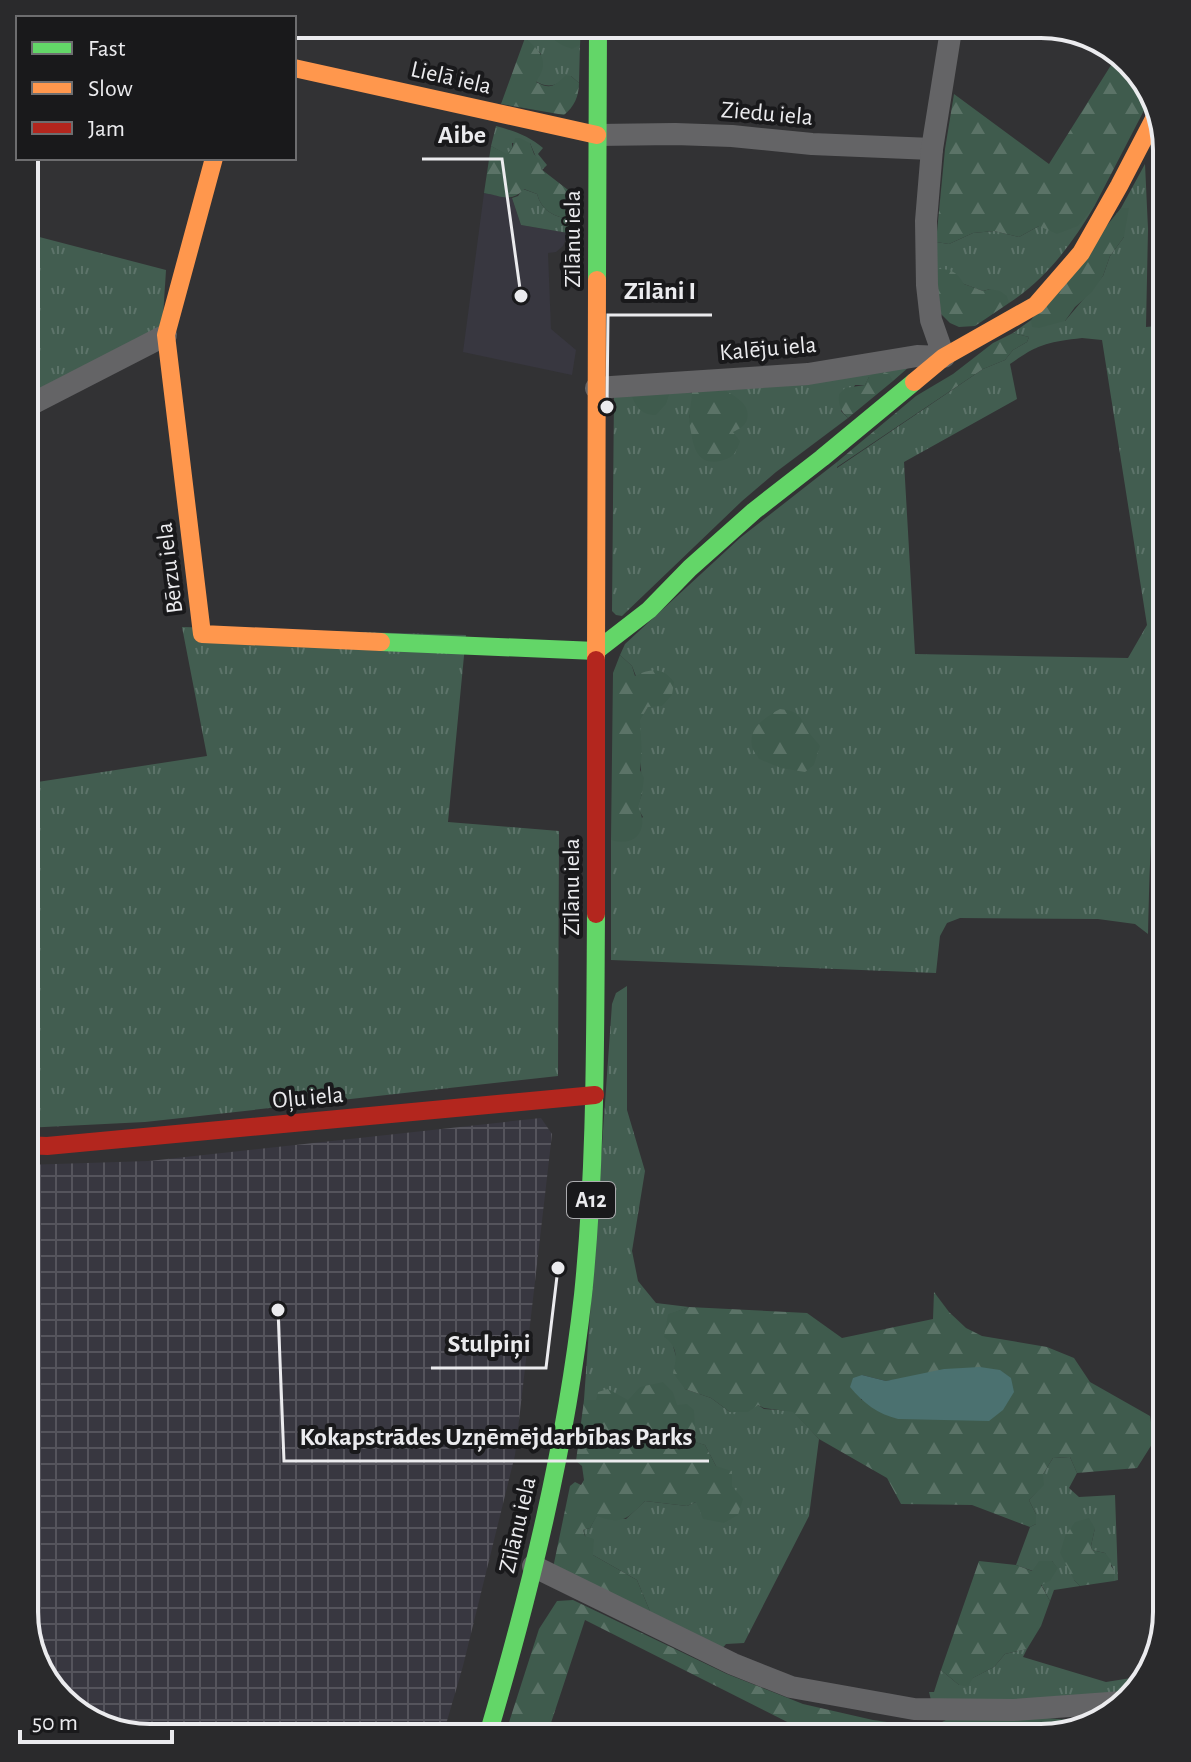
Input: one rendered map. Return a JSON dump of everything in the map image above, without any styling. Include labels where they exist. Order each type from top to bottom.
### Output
[{"type":"main road","name":"Zīlānu iela","points":[[491,1724],[533,1566],[560,1447],[574,1363],[588,1243],[595,1095],[598,38]]},
{"type":"main road","name":"Lielā iela","points":[[296,68],[597,135]]},
{"type":"main road","points":[[596,651],[649,610],[690,568],[754,511],[944,357],[1036,305],[1081,253],[1150,126]]},
{"type":"main road","name":"Bērzu iela","points":[[213,160],[166,335],[202,634],[596,651]]},
{"type":"main road","name":"Oļu iela","points":[[38,1146],[595,1095]]},
{"type":"street","points":[[944,357],[931,320],[926,221],[932,149],[950,38]]},
{"type":"street","name":"Ziedu iela","points":[[597,135],[732,136],[812,144],[932,149]]},
{"type":"street","points":[[38,401],[166,335]]},
{"type":"street","name":"Kalēju iela","points":[[596,388],[808,374],[917,356],[944,357]]},
{"type":"street","points":[[533,1566],[733,1664],[791,1687],[914,1709],[1014,1710],[1106,1703]]},
{"type":"shaded area","points":[[484,193],[512,198],[521,225],[568,233],[563,246],[556,252],[548,253],[551,329],[576,350],[572,375],[463,352]]},
{"type":"shaded area","points":[[541,1118],[552,1134],[515,1455],[446,1724],[128,1722],[100,1713],[88,1705],[61,1680],[46,1655],[38,1612],[38,1165],[149,1161]]},
{"type":"green space","points":[[525,38],[562,38],[580,45],[579,83],[571,76],[550,85],[535,81],[541,54]]},
{"type":"green space","points":[[525,38],[542,58],[543,69],[536,82],[552,86],[566,75],[579,83],[575,101],[564,115],[501,104]]},
{"type":"green space","points":[[552,38],[580,38],[580,45],[572,49]]},
{"type":"green space","points":[[1112,64],[1130,82],[1145,108],[1095,205],[1078,226],[1057,234],[1039,226],[1019,237],[994,231],[973,233],[949,244],[936,242],[954,94],[1049,164]]},
{"type":"green space","points":[[496,126],[521,134],[538,144],[543,148],[538,154],[547,165],[541,169],[530,143],[512,143],[507,155],[491,146]]},
{"type":"green space","points":[[515,138],[530,143],[540,160],[541,169],[572,193],[573,204],[564,218],[550,213],[537,194],[524,189],[511,197],[484,193],[491,146],[507,154]]},
{"type":"green space","points":[[1145,164],[1148,229],[1146,327],[1153,326],[1153,825],[1148,934],[1135,924],[1098,919],[960,918],[947,923],[940,936],[936,973],[611,960],[611,840],[643,817],[637,807],[642,794],[639,720],[648,707],[632,666],[620,655],[625,644],[740,538],[837,462],[837,468],[983,369],[1005,360],[1013,350],[1027,342],[1029,337],[1013,333],[1031,320],[1065,321],[1103,276],[1110,256],[1124,237],[1121,208]],"holes":[[[1082,338],[1102,340],[1147,625],[1128,658],[915,654],[904,462],[1017,399],[1010,364],[1036,348]]]},
{"type":"green space","points":[[523,189],[537,194],[544,207],[559,217],[569,215],[573,207],[568,233],[521,225],[512,198]]},
{"type":"green space","points":[[1095,205],[1058,259],[1035,283],[1009,303],[990,289],[983,291],[934,273],[936,242],[949,244],[973,233],[994,231],[1019,237]]},
{"type":"green space","points":[[1121,208],[1129,208],[1124,237],[1110,256],[1103,276],[1092,292],[1065,321],[1032,327],[1031,320]]},
{"type":"green space","points":[[38,237],[166,270],[162,332],[38,399]]},
{"type":"green space","points":[[939,269],[954,272],[964,284],[983,291],[1000,291],[1007,296],[1009,303],[975,326],[959,327],[950,323],[941,314],[934,273]]},
{"type":"green space","points":[[1013,333],[1029,337],[1027,342],[1013,350],[1005,360],[983,369],[837,467],[837,462],[916,396],[953,374],[993,343]]},
{"type":"green space","points":[[918,359],[893,381],[869,377],[865,385],[855,385],[841,411],[848,418],[742,501],[622,616],[612,611],[614,395],[671,389],[692,393],[689,418],[732,432],[720,387]]},
{"type":"green space","points":[[882,371],[889,374],[893,381],[848,418],[840,407],[839,394],[845,388],[865,385],[871,375]]},
{"type":"green space","points":[[720,387],[744,404],[748,414],[743,426],[733,432],[740,441],[736,451],[716,462],[704,459],[696,451],[689,419],[692,392]]},
{"type":"green space","points":[[671,389],[666,404],[656,415],[639,409],[631,393]]},
{"type":"green space","points":[[182,627],[466,635],[448,822],[559,831],[558,1076],[145,1122],[38,1127],[38,782],[207,756]]},
{"type":"green space","points":[[620,655],[632,666],[635,676],[656,670],[674,682],[672,695],[662,706],[648,707],[640,720],[640,770],[644,778],[638,807],[642,823],[634,839],[620,842],[611,840],[613,673]]},
{"type":"green space","points":[[780,709],[797,714],[820,746],[814,765],[805,772],[781,768],[759,759],[753,748],[751,740],[755,728]]},
{"type":"green space","points":[[627,986],[627,1110],[645,1171],[632,1251],[638,1281],[656,1303],[689,1307],[668,1315],[685,1389],[711,1398],[730,1412],[758,1405],[764,1409],[793,1411],[819,1439],[809,1516],[744,1643],[726,1644],[720,1651],[654,1621],[637,1580],[593,1555],[583,1530],[590,1528],[597,1515],[626,1519],[645,1501],[687,1506],[732,1486],[705,1445],[695,1442],[677,1406],[628,1400],[584,1400],[612,1004],[616,993]]},
{"type":"green space","points":[[934,1292],[966,1328],[982,1336],[1047,1347],[1074,1358],[1090,1382],[1150,1416],[1153,1443],[1137,1468],[1077,1473],[1070,1457],[1053,1458],[1043,1474],[1044,1485],[1029,1500],[1036,1514],[1036,1524],[1030,1527],[972,1505],[901,1504],[887,1478],[819,1439],[793,1412],[758,1405],[748,1412],[730,1412],[711,1398],[685,1389],[673,1373],[675,1353],[664,1337],[668,1314],[689,1307],[807,1313],[842,1338],[933,1319]],"holes":[[[862,1375],[886,1381],[909,1378],[861,1400]]]},
{"type":"green space","points":[[663,1382],[673,1392],[677,1405],[687,1404],[694,1410],[696,1442],[705,1445],[716,1466],[732,1471],[732,1486],[743,1499],[738,1515],[724,1523],[703,1519],[696,1502],[687,1506],[645,1501],[624,1519],[597,1516],[590,1528],[583,1530],[585,1536],[594,1539],[593,1555],[637,1580],[654,1621],[553,1568],[570,1486],[575,1482],[581,1485],[584,1480],[582,1466],[576,1461],[584,1400],[596,1400],[598,1392],[608,1389],[628,1400],[640,1387]]},
{"type":"green space","points":[[1070,1457],[1077,1473],[1069,1488],[1079,1497],[1115,1495],[1118,1580],[1114,1581],[1114,1570],[1105,1553],[1092,1550],[1095,1528],[1074,1580],[1080,1586],[1054,1590],[1050,1601],[1041,1584],[1057,1568],[1052,1561],[1040,1561],[1033,1571],[1016,1565],[1030,1527],[1036,1524],[1036,1514],[1029,1500],[1043,1485],[1043,1474],[1053,1458]]},
{"type":"green space","points":[[1089,1518],[1095,1528],[1092,1550],[1105,1553],[1111,1560],[1114,1581],[1080,1586],[1060,1553],[1065,1536],[1075,1522]]},
{"type":"green space","points":[[979,1561],[1016,1565],[1032,1571],[1039,1561],[1052,1561],[1058,1568],[1050,1581],[1041,1585],[1050,1601],[1041,1626],[1027,1649],[1005,1654],[994,1667],[973,1678],[968,1687],[959,1685],[941,1670]]},
{"type":"green space","points":[[573,1600],[727,1674],[803,1704],[901,1724],[791,1724],[585,1620],[551,1724],[508,1724],[539,1629],[557,1601]]},
{"type":"green space","points":[[1027,1649],[1023,1657],[1106,1682],[1131,1678],[1114,1696],[1016,1702],[931,1700],[929,1692],[934,1692],[941,1670],[959,1685],[994,1667],[1005,1654]]},
{"type":"green space","points":[[1024,1716],[1070,1720],[1042,1724],[938,1724],[948,1719]]},
{"type":"water","points":[[980,1367],[1000,1370],[1011,1378],[1014,1392],[1003,1410],[989,1421],[898,1419],[871,1407],[850,1387],[853,1378],[862,1375],[886,1381],[944,1369]]},
{"type":"traffic: fast","points":[[597,280],[598,38]]},
{"type":"traffic: fast","points":[[381,642],[596,651],[649,610],[690,568],[754,511],[914,382]]},
{"type":"traffic: fast","points":[[491,1724],[545,1519],[576,1351],[590,1200],[596,914]]},
{"type":"traffic: slow","points":[[296,68],[597,135]]},
{"type":"traffic: slow","points":[[914,382],[944,357],[1036,305],[1081,253],[1150,126]]},
{"type":"traffic: slow","points":[[213,160],[166,335],[202,634],[381,642]]},
{"type":"traffic: slow","points":[[596,660],[597,280]]},
{"type":"traffic: jam","points":[[596,660],[596,914]]},
{"type":"traffic: jam","points":[[38,1146],[595,1095]]},
{"type":"place","name":"Aibe","points":[[521,296]]},
{"type":"place","name":"Zīlāni I","points":[[607,407]]},
{"type":"place","name":"Stulpiņi","points":[[558,1268]]},
{"type":"place","name":"Kokapstrādes Uzņēmējdarbības Parks","points":[[278,1310]]}]
